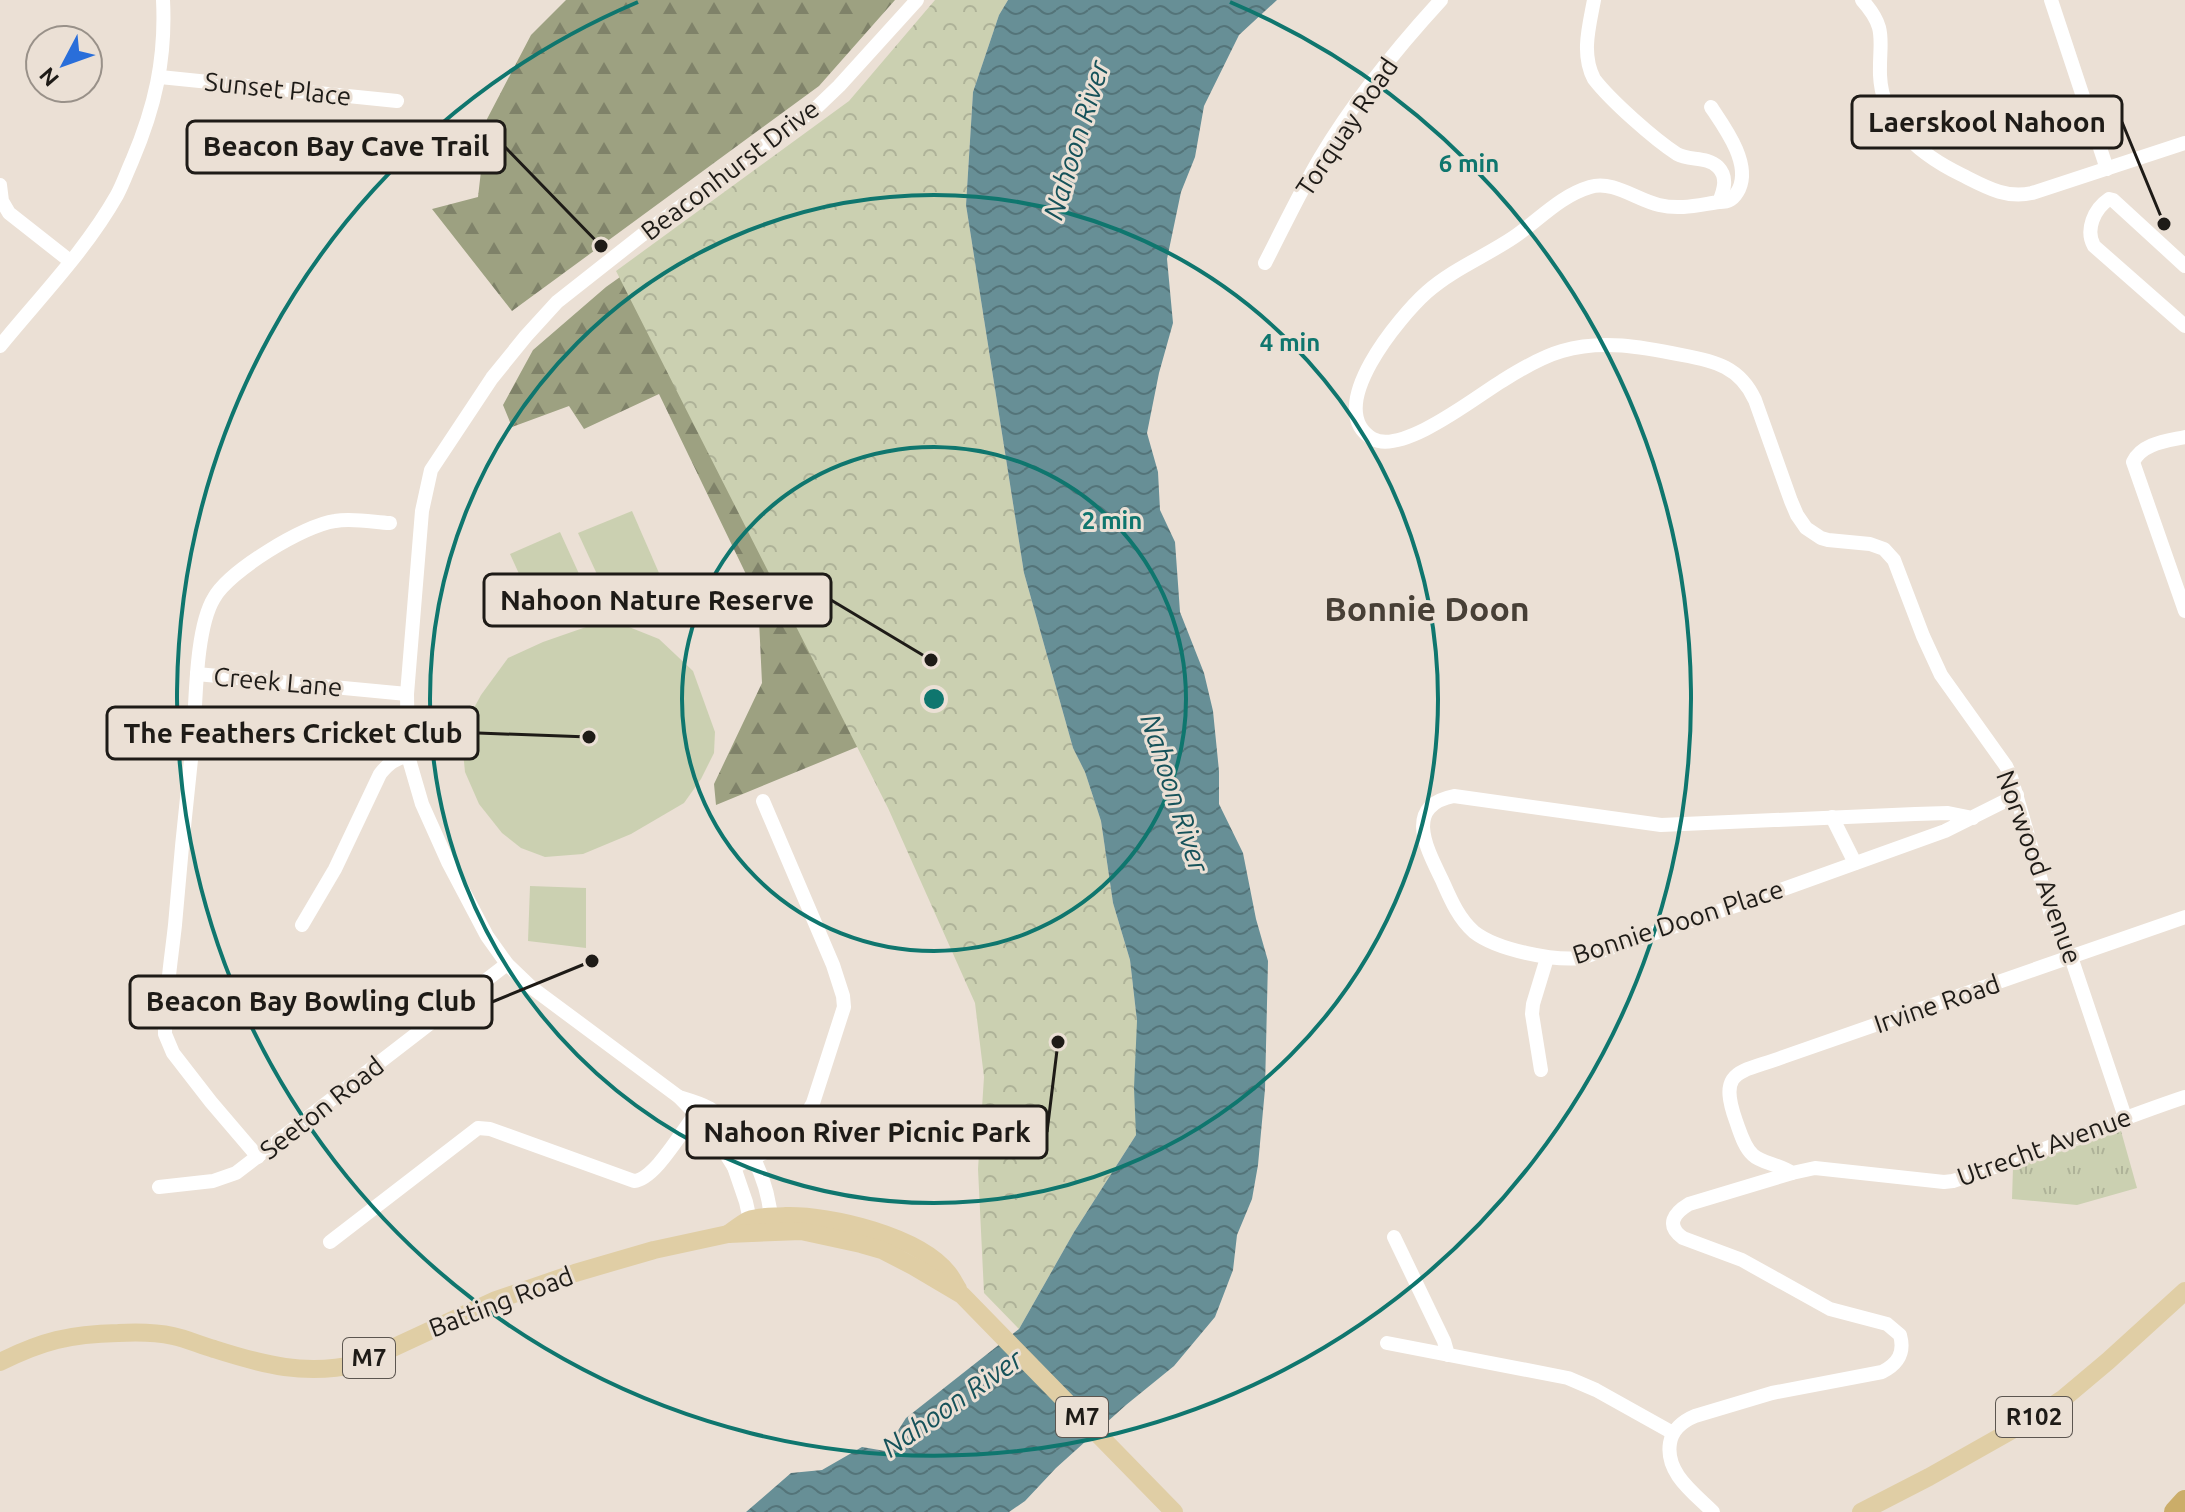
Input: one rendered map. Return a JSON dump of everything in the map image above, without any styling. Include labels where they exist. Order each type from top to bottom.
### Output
[{"type":"highway","points":[[2175,1512],[2185,1501]]},
{"type":"main road","name":"Batting Road","points":[[0,1362],[43,1343],[72,1335],[132,1332],[175,1336],[273,1366],[307,1370],[341,1368],[358,1364],[509,1296],[575,1273],[654,1250],[772,1224],[882,1250],[962,1295],[1174,1512]]},
{"type":"main road","name":"R102","points":[[1861,1512],[1929,1477],[2064,1398],[2185,1291]]},
{"type":"street","points":[[0,346],[70,261],[118,194],[148,123],[160,77],[163,0]]},
{"type":"street","name":"Beaconhurst Drive","points":[[752,1227],[734,1167],[720,1142],[679,1097],[548,1001],[507,964],[475,916],[448,862],[422,804],[408,756],[407,694],[422,511],[431,470],[492,378],[557,302],[642,235],[816,108],[917,0]]},
{"type":"street","name":"Torquay Road","points":[[1265,263],[1319,159],[1349,113],[1373,79],[1441,0]]},
{"type":"street","points":[[1594,0],[1586,52],[1594,79],[1675,153],[1708,161],[1718,167],[1724,183],[1719,202],[1728,202],[1740,186],[1742,174],[1731,141],[1711,107]]},
{"type":"street","points":[[1862,0],[1879,22],[1881,80],[1888,109],[1902,133],[1955,172],[1992,190],[2012,195],[2032,193],[2185,143]]},
{"type":"street","points":[[2051,0],[2107,169]]},
{"type":"street","name":"Sunset Place","points":[[160,77],[397,101]]},
{"type":"street","points":[[0,185],[2,201],[9,213],[70,261]]},
{"type":"street","name":"Norwood Avenue","points":[[1719,202],[1686,208],[1663,206],[1598,185],[1562,200],[1513,237],[1446,277],[1420,298],[1391,333],[1364,376],[1355,405],[1358,420],[1372,438],[1380,441],[1410,437],[1531,364],[1581,346],[1634,346],[1693,357],[1722,365],[1737,374],[1751,392],[1797,515],[1806,528],[1821,538],[1870,544],[1884,549],[1899,567],[1923,636],[1941,675],[2006,766],[2052,918],[2071,957],[2125,1117]]},
{"type":"street","points":[[2185,266],[2111,199],[2104,203],[2091,225],[2089,237],[2094,246],[2185,326]]},
{"type":"street","points":[[2185,437],[2149,446],[2133,462],[2185,611]]},
{"type":"street","points":[[258,1157],[173,1053],[165,1034],[197,674],[208,609],[218,591],[233,575],[283,543],[324,523],[338,520],[390,523]]},
{"type":"street","points":[[2168,562],[2185,557]]},
{"type":"street","name":"Creek Lane","points":[[197,674],[407,694]]},
{"type":"street","points":[[302,925],[335,869],[380,774],[392,761],[408,756]]},
{"type":"street","name":"Bonnie Doon Place","points":[[1973,818],[1948,813],[1661,825],[1454,796],[1433,803],[1423,822],[1423,836],[1454,907],[1475,932],[1485,939],[1547,958],[1581,958],[1945,831],[1973,818],[2017,795]]},
{"type":"street","points":[[734,1167],[793,1139],[813,1103],[844,1007],[833,965],[763,801]]},
{"type":"street","points":[[1832,817],[1855,863]]},
{"type":"street","name":"Irvine Road","points":[[1736,1120],[1728,1089],[1730,1081],[1737,1075],[2185,917]]},
{"type":"street","points":[[1541,1070],[1532,1014],[1547,958]]},
{"type":"street","name":"Seeton Road","points":[[159,1187],[223,1179],[236,1173],[507,964]]},
{"type":"street","name":"Beaconhurst Drive","points":[[679,1097],[699,1103],[717,1114],[755,1158],[765,1186],[772,1224]]},
{"type":"street","name":"Utrecht Avenue","points":[[1736,1120],[1753,1156],[1782,1166],[1792,1173],[1815,1168],[1926,1181],[1953,1181],[2185,1097]]},
{"type":"street","points":[[330,1242],[478,1128],[490,1129],[639,1181],[657,1167],[695,1115]]},
{"type":"street","points":[[1713,1512],[1673,1470],[1669,1456],[1673,1433],[1690,1418],[1772,1393],[1877,1374],[1892,1367],[1902,1351],[1900,1335],[1892,1327],[1830,1309],[1754,1265],[1683,1238],[1675,1230],[1673,1223],[1676,1215],[1689,1204],[1792,1173]]},
{"type":"street","points":[[1394,1237],[1448,1355]]},
{"type":"street","points":[[1387,1343],[1568,1378],[1673,1433]]},
{"type":"green space","points":[[566,0],[895,0],[819,86],[512,311],[432,209],[478,197],[487,119],[531,35]]},
{"type":"green space","points":[[935,0],[1008,0],[999,15],[973,92],[966,205],[1024,573],[1073,748],[1085,772],[1101,821],[1113,903],[1130,960],[1137,1021],[1136,1135],[1074,1232],[1019,1329],[984,1293],[978,1169],[984,1077],[975,1003],[888,808],[616,271],[849,101]]},
{"type":"green space","points":[[964,87],[857,747],[716,805],[714,784],[762,683],[758,599],[659,394],[584,429],[569,406],[512,427],[503,405],[533,350],[606,287],[790,156]]},
{"type":"green space","points":[[632,511],[659,573],[607,596],[578,533]]},
{"type":"green space","points":[[560,532],[590,598],[540,620],[510,554]]},
{"type":"green space","points":[[609,619],[659,639],[693,671],[715,732],[714,753],[684,803],[631,834],[583,854],[545,857],[521,848],[502,833],[479,804],[465,772],[462,742],[468,719],[508,658]]},
{"type":"green space","points":[[530,886],[586,888],[586,948],[528,941]]},
{"type":"green space","points":[[2121,1131],[2137,1188],[2077,1205],[2012,1199],[2013,1168]]},
{"type":"water","name":"Nahoon River","points":[[1008,0],[1277,0],[1239,35],[1204,106],[1195,157],[1181,192],[1167,259],[1173,323],[1147,433],[1158,472],[1160,510],[1175,542],[1180,612],[1204,673],[1213,711],[1219,804],[1243,853],[1268,961],[1265,1089],[1258,1165],[1252,1199],[1237,1235],[1233,1270],[1215,1317],[1174,1366],[1126,1405],[1056,1468],[1025,1501],[1009,1512],[746,1512],[791,1473],[822,1470],[862,1447],[885,1451],[906,1418],[1019,1329],[1074,1232],[1136,1135],[1134,1088],[1137,1021],[1130,960],[1113,903],[1101,821],[1085,772],[1073,748],[1024,573],[966,205],[973,92],[999,15]]},
{"type":"place","name":"Laerskool Nahoon","points":[[2164,224]]},
{"type":"place","name":"Beacon Bay Cave Trail","points":[[601,246]]},
{"type":"place","name":"Nahoon Nature Reserve","points":[[931,660]]},
{"type":"place","name":"The Feathers Cricket Club","points":[[589,737]]},
{"type":"place","name":"Beacon Bay Bowling Club","points":[[592,961]]},
{"type":"place","name":"Nahoon River Picnic Park","points":[[1058,1042]]},
{"type":"district","name":"Bonnie Doon","points":[[1427,609]]}]
